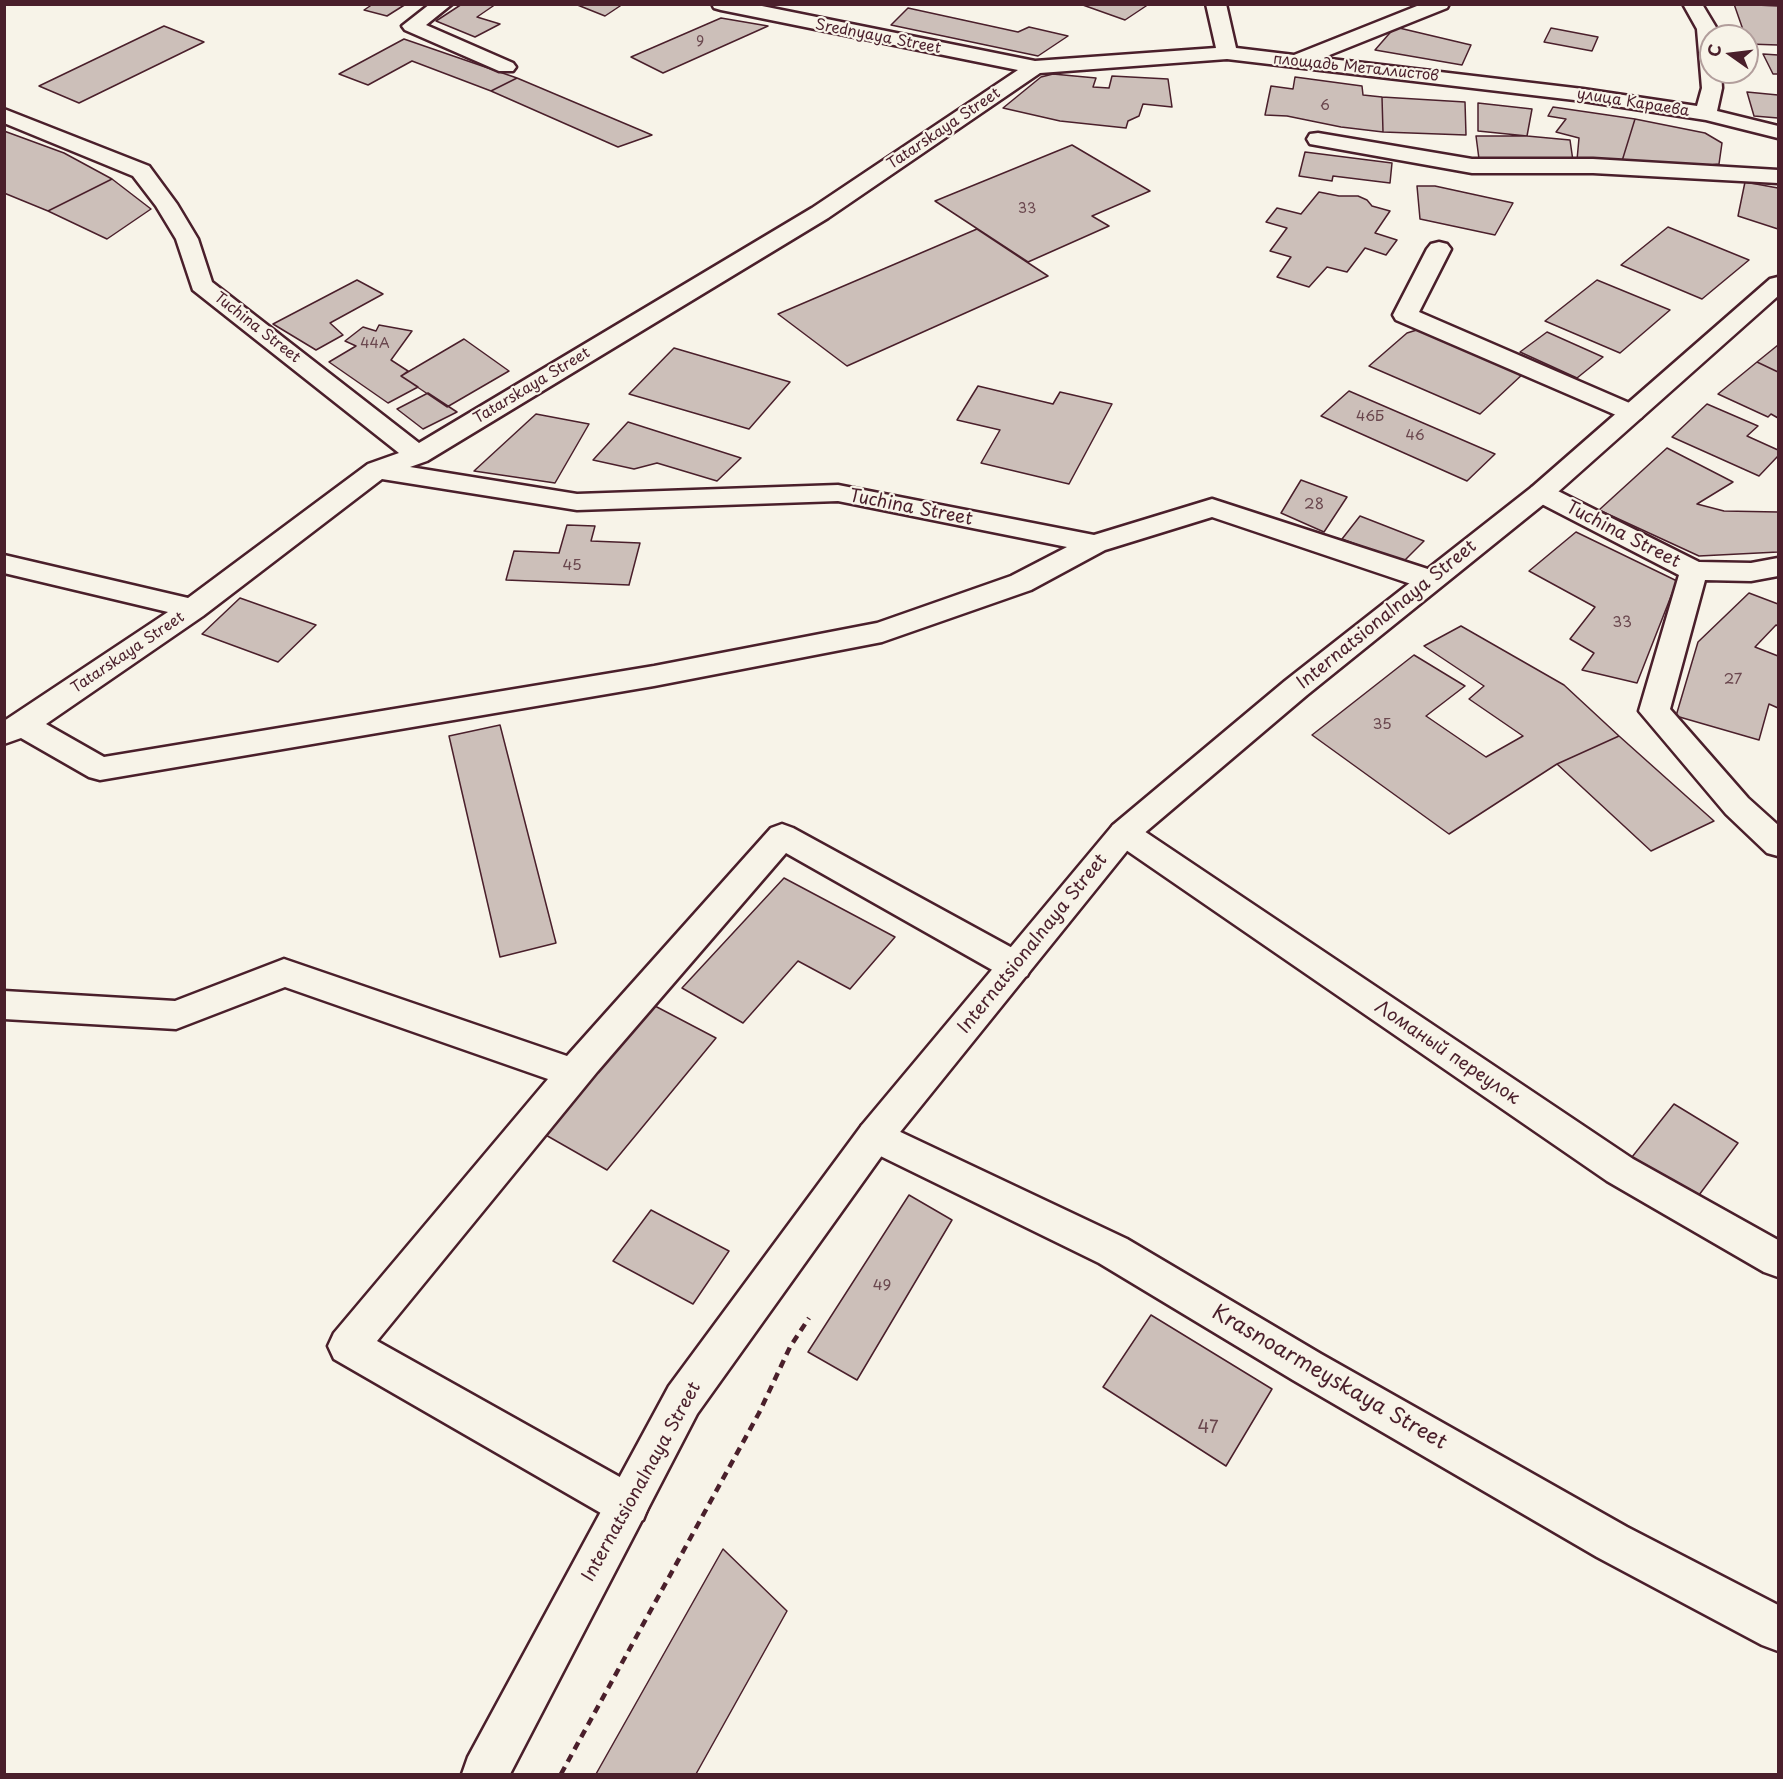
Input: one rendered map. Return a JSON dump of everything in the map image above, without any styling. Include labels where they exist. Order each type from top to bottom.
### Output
[{"type":"street","points":[[443,4],[412,26],[506,66]]},
{"type":"street","name":"Srednyaya Street","points":[[721,4],[1035,67]]},
{"type":"street","points":[[1216,4],[1227,53]]},
{"type":"street","points":[[1296,61],[1440,4]]},
{"type":"street","points":[[1692,4],[1707,29],[1712,88],[1706,114]]},
{"type":"street","name":"площадь Металлистов","points":[[1035,67],[1227,53],[1486,82]]},
{"type":"street","name":"Tatarskaya Street","points":[[14,729],[193,609],[377,470],[418,455],[820,213],[1035,67]]},
{"type":"street","name":"улица Караева","points":[[1486,82],[1706,114],[1779,132]]},
{"type":"street","name":"Tuchina Street","points":[[4,115],[141,171],[166,204],[187,239],[201,285],[418,455]]},
{"type":"street","points":[[1318,139],[1472,166],[1593,166],[1779,177]]},
{"type":"street","points":[[1439,249],[1405,315],[1632,413]]},
{"type":"street","name":"Internatsionalnaya Street","points":[[485,1774],[683,1400],[874,1136],[1124,833],[1296,688],[1541,493],[1779,284]]},
{"type":"street","name":"Tuchina Street","points":[[377,470],[577,502],[838,493],[1095,544],[1212,508],[1430,580]]},
{"type":"street","name":"Tuchina Street","points":[[1541,493],[1694,571],[1751,572],[1779,567]]},
{"type":"street","points":[[14,729],[100,768],[654,676],[882,632],[1021,583],[1095,544]]},
{"type":"street","points":[[4,564],[193,609]]},
{"type":"street","points":[[1694,571],[1654,711],[1737,806],[1779,844]]},
{"type":"street","points":[[1751,572],[1779,584]]},
{"type":"street","name":"Ломаный переулок","points":[[1124,833],[1620,1170],[1779,1260]]},
{"type":"street","points":[[628,1505],[348,1346],[575,1074],[782,836],[1015,966]]},
{"type":"street","points":[[4,1005],[176,1015],[284,973],[575,1074]]},
{"type":"street","name":"Krasnoarmeyskaya Street","points":[[874,1136],[1113,1251],[1307,1367],[1612,1542],[1779,1629]]},
{"type":"path","points":[[561,1774],[759,1413],[790,1347],[815,1309]]},
{"type":"building","points":[[373,4],[406,4],[387,16],[364,10]]},
{"type":"building","points":[[462,4],[496,4],[477,17],[500,24],[475,37],[436,21]]},
{"type":"building","points":[[575,4],[623,4],[605,16]]},
{"type":"building","points":[[1080,4],[1149,4],[1125,20]]},
{"type":"building","points":[[1734,4],[1778,6],[1778,45],[1759,44],[1759,24],[1741,24]]},
{"type":"building","points":[[908,8],[1018,32],[1029,27],[1068,36],[1038,56],[891,25]]},
{"type":"building","points":[[721,18],[768,26],[663,73],[631,57]]},
{"type":"building","points":[[164,26],[204,42],[79,103],[39,86]]},
{"type":"building","points":[[1395,27],[1471,45],[1462,65],[1375,50]]},
{"type":"building","points":[[1551,28],[1598,37],[1592,51],[1544,42]]},
{"type":"building","points":[[404,39],[517,78],[491,91],[412,61],[368,85],[339,74]]},
{"type":"building","points":[[1763,54],[1778,55],[1778,74],[1773,74]]},
{"type":"building","points":[[1053,74],[1096,78],[1093,87],[1109,88],[1112,76],[1168,79],[1172,107],[1143,104],[1139,116],[1128,121],[1126,128],[1060,121],[1003,108],[1041,77]]},
{"type":"building","points":[[1295,77],[1362,86],[1363,95],[1382,97],[1383,132],[1341,127],[1287,116],[1265,115],[1271,86],[1293,89]]},
{"type":"building","points":[[517,78],[652,135],[618,147],[491,91]]},
{"type":"building","points":[[1747,92],[1778,95],[1778,118],[1754,116]]},
{"type":"building","points":[[1382,97],[1465,102],[1466,135],[1383,132]]},
{"type":"building","points":[[1478,103],[1532,109],[1527,136],[1478,131]]},
{"type":"building","points":[[1553,107],[1635,119],[1622,161],[1577,160],[1579,138],[1556,132],[1566,119],[1548,116]]},
{"type":"building","points":[[1635,119],[1705,133],[1722,143],[1719,164],[1622,161]]},
{"type":"building","points":[[4,131],[64,153],[112,179],[48,211],[4,193]]},
{"type":"building","points":[[1476,136],[1527,136],[1570,140],[1573,161],[1479,159]]},
{"type":"building","points":[[1072,145],[1150,191],[1092,216],[1109,226],[1028,262],[935,201]]},
{"type":"building","points":[[1305,152],[1392,163],[1390,183],[1333,176],[1332,181],[1299,176]]},
{"type":"building","points":[[112,179],[151,209],[107,239],[48,211]]},
{"type":"building","points":[[1745,182],[1778,188],[1778,229],[1738,216]]},
{"type":"building","points":[[1417,186],[1435,186],[1513,203],[1495,235],[1420,219]]},
{"type":"building","points":[[1319,192],[1339,196],[1358,196],[1367,200],[1372,206],[1390,211],[1375,233],[1397,240],[1386,255],[1365,248],[1347,272],[1327,267],[1309,287],[1277,277],[1291,257],[1270,251],[1287,228],[1266,222],[1277,208],[1301,214]]},
{"type":"building","points":[[1668,227],[1749,260],[1702,299],[1621,265]]},
{"type":"building","points":[[977,229],[1048,276],[847,366],[778,314]]},
{"type":"building","points":[[357,280],[383,294],[330,323],[343,335],[316,350],[273,324]]},
{"type":"building","points":[[1597,280],[1670,310],[1620,353],[1545,321]]},
{"type":"building","points":[[379,325],[412,331],[391,360],[408,371],[401,376],[418,387],[388,403],[329,362],[356,346],[345,341],[363,327],[376,331]]},
{"type":"building","points":[[1420,329],[1525,372],[1480,414],[1369,366],[1407,333]]},
{"type":"building","points":[[1547,332],[1603,357],[1577,378],[1520,352]]},
{"type":"building","points":[[464,339],[509,371],[447,407],[401,376]]},
{"type":"building","points":[[1778,345],[1778,372],[1757,362]]},
{"type":"building","points":[[674,348],[790,382],[749,429],[629,394]]},
{"type":"building","points":[[1757,362],[1778,372],[1778,418],[1771,414],[1768,417],[1718,394]]},
{"type":"building","points":[[978,386],[1053,404],[1060,392],[1112,404],[1069,484],[981,463],[1000,430],[957,420]]},
{"type":"building","points":[[1349,391],[1495,454],[1467,481],[1321,416]]},
{"type":"building","points":[[428,393],[457,412],[423,429],[397,409]]},
{"type":"building","points":[[1707,404],[1758,426],[1747,436],[1778,450],[1778,456],[1759,476],[1672,437]]},
{"type":"building","points":[[536,414],[589,424],[555,483],[474,471]]},
{"type":"building","points":[[628,422],[741,458],[717,481],[657,463],[634,469],[593,460]]},
{"type":"building","points":[[1667,448],[1733,482],[1697,504],[1724,511],[1778,512],[1778,552],[1699,556],[1599,510]]},
{"type":"building","points":[[1301,480],[1347,497],[1324,532],[1281,513]]},
{"type":"building","points":[[1360,516],[1424,541],[1403,562],[1342,539]]},
{"type":"building","points":[[567,525],[595,526],[591,541],[640,543],[629,585],[506,580],[514,551],[559,553]]},
{"type":"building","points":[[1576,532],[1677,581],[1637,683],[1582,670],[1594,653],[1570,639],[1595,607],[1529,571]]},
{"type":"building","points":[[1749,593],[1778,604],[1778,626],[1776,625],[1755,647],[1778,656],[1778,708],[1769,704],[1759,740],[1676,716],[1698,642]]},
{"type":"building","points":[[240,598],[316,625],[278,662],[202,634]]},
{"type":"building","points":[[1461,626],[1564,685],[1619,736],[1557,764],[1449,834],[1312,735],[1414,655],[1465,686],[1426,716],[1486,757],[1523,736],[1469,699],[1484,686],[1424,646]]},
{"type":"building","points":[[500,725],[556,943],[500,957],[449,736]]},
{"type":"building","points":[[1619,736],[1714,821],[1651,851],[1557,764]]},
{"type":"building","points":[[784,878],[895,937],[850,989],[798,961],[743,1023],[682,988]]},
{"type":"building","points":[[655,1006],[716,1038],[607,1170],[544,1134]]},
{"type":"building","points":[[1674,1104],[1738,1143],[1696,1199],[1632,1157]]},
{"type":"building","points":[[909,1195],[952,1220],[857,1380],[808,1352]]},
{"type":"building","points":[[651,1210],[729,1251],[693,1304],[613,1261]]},
{"type":"building","points":[[1151,1315],[1272,1389],[1226,1466],[1103,1387]]},
{"type":"building","points":[[723,1549],[787,1611],[696,1774],[596,1774]]}]
